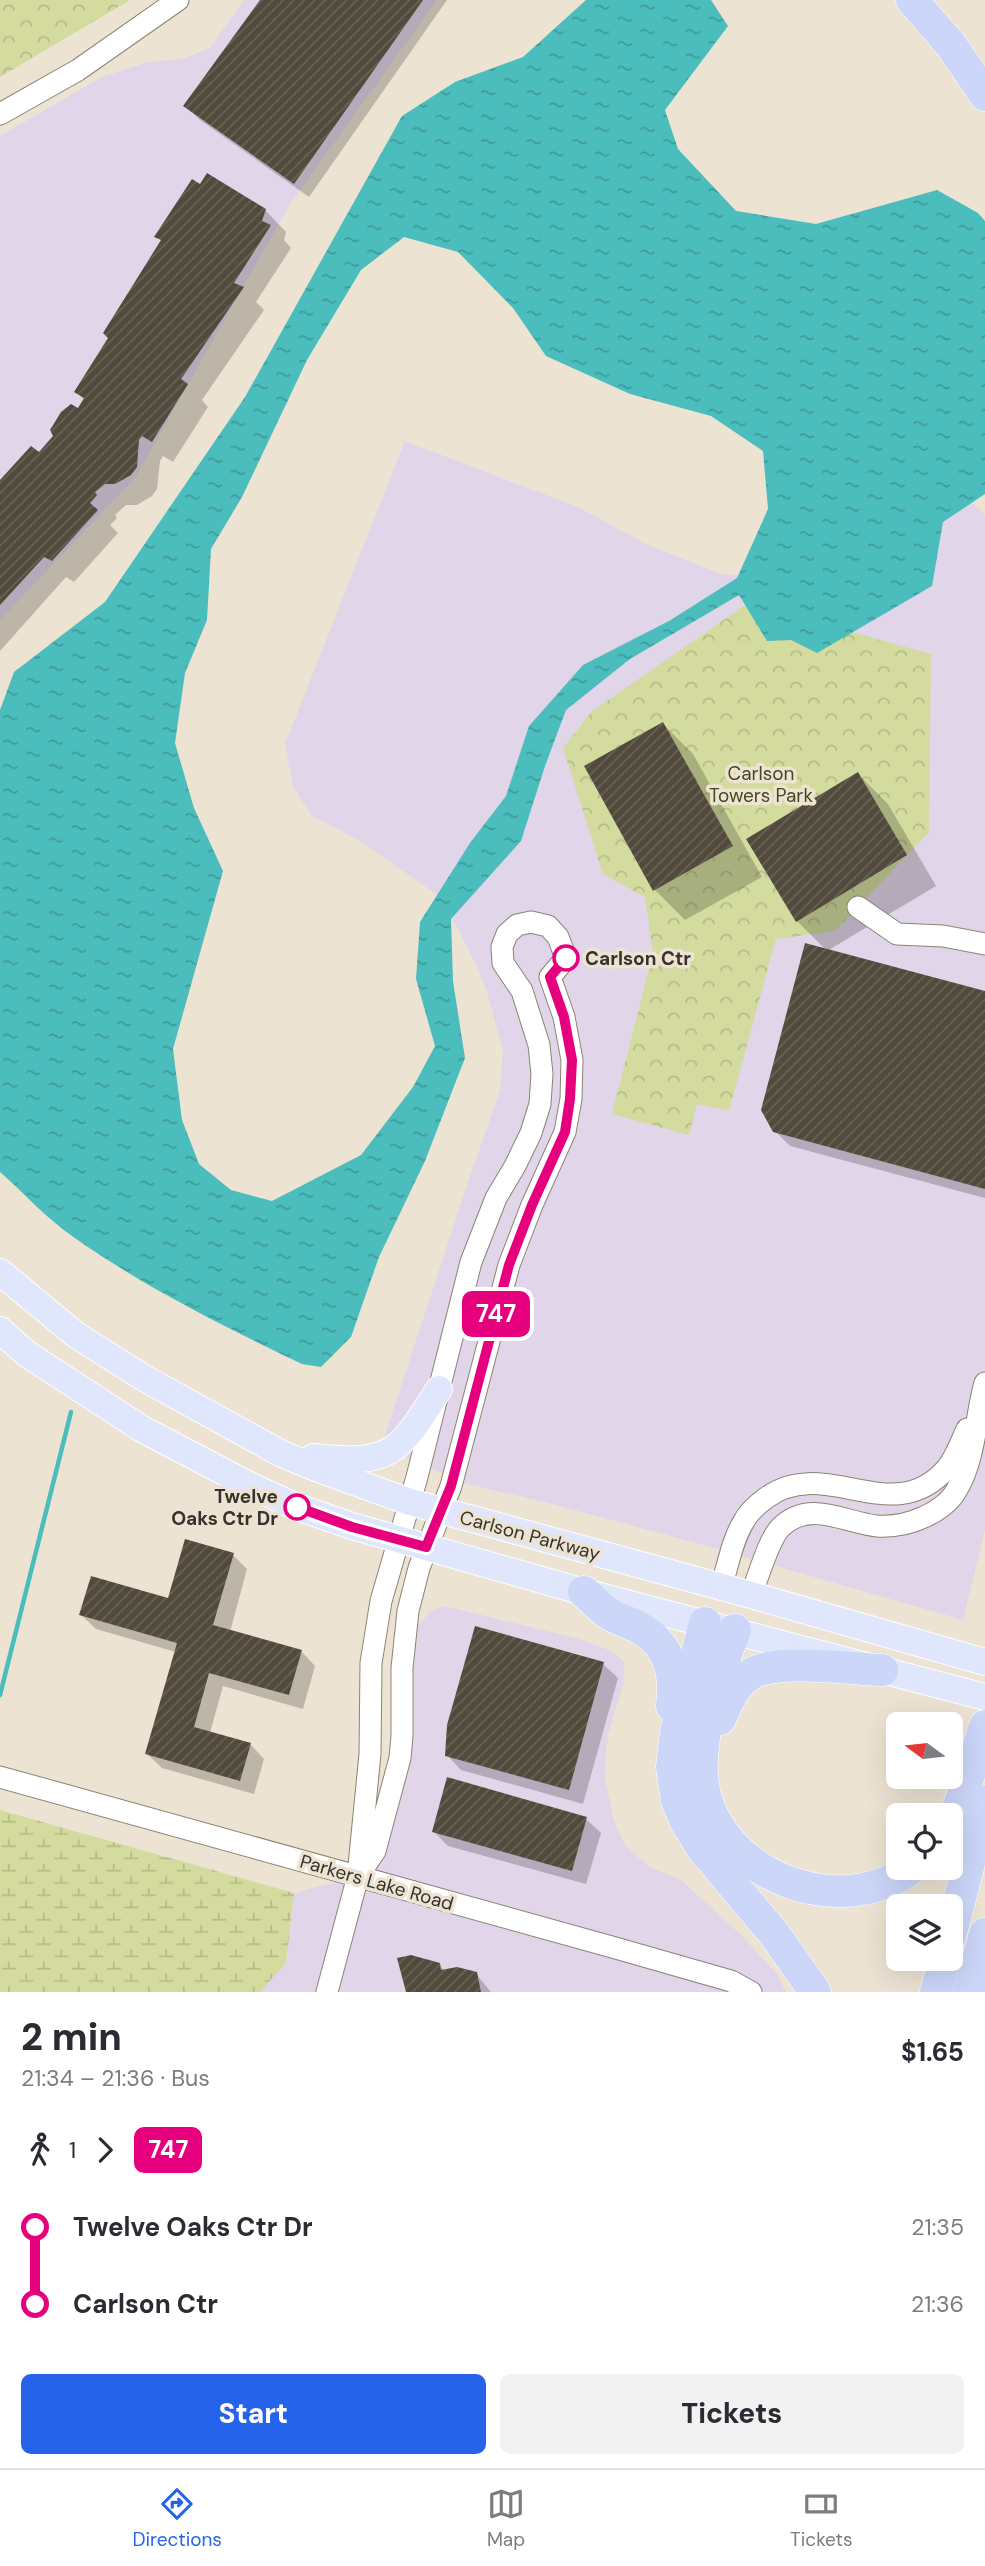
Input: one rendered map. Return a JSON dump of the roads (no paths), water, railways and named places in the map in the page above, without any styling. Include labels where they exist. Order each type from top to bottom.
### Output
[{"type":"highway","points":[[912,0],[951,45],[985,95]]},
{"type":"highway","points":[[584,1592],[609,1614],[655,1638],[668,1658],[673,1669],[671,1712],[677,1801],[702,1848],[775,1935],[815,1992]]},
{"type":"highway","points":[[673,1756],[676,1732],[705,1623]]},
{"type":"highway","points":[[735,1630],[705,1731],[702,1773],[706,1798],[723,1835],[745,1858],[774,1877],[801,1886],[850,1890],[889,1880]]},
{"type":"highway","points":[[702,1773],[727,1702],[752,1673],[791,1665],[882,1670]]},
{"type":"highway","points":[[960,1803],[985,1727]]},
{"type":"highway","points":[[961,1894],[985,1801]]},
{"type":"highway","points":[[969,1992],[985,1934]]},
{"type":"highway","points":[[936,1992],[942,1971]]},
{"type":"main road","name":"Carlson Parkway","points":[[0,1272],[76,1335],[178,1399],[282,1454],[365,1487],[410,1502],[985,1662]]},
{"type":"main road","name":"Carlson Parkway","points":[[0,1330],[27,1354],[142,1429],[297,1507],[352,1527],[584,1592],[985,1698]]},
{"type":"main road","points":[[282,1454],[348,1461],[387,1454],[401,1443],[416,1425],[439,1389]]},
{"type":"main road","points":[[705,1623],[721,1587]]},
{"type":"main road","points":[[735,1630],[751,1595]]},
{"type":"street","points":[[0,114],[78,70],[178,0]]},
{"type":"street","points":[[858,907],[897,934],[943,936],[985,944]]},
{"type":"street","points":[[327,1992],[358,1876],[370,1754],[371,1662],[380,1601],[410,1502],[474,1254],[495,1198],[531,1133],[540,1104],[542,1074],[539,1045],[522,990],[503,963],[502,947],[507,934],[517,925],[531,922],[548,926],[558,937],[566,958],[550,977],[522,990]]},
{"type":"street","points":[[358,1876],[375,1851],[395,1782],[402,1736],[402,1668],[408,1611],[426,1547],[451,1486],[509,1265],[565,1132],[572,1060],[564,1017],[550,977]]},
{"type":"street","points":[[721,1587],[743,1521],[755,1507],[778,1489],[811,1483],[872,1494],[897,1495],[913,1492],[925,1486],[947,1467],[955,1456],[983,1391]]},
{"type":"street","points":[[751,1595],[773,1536],[781,1526],[791,1520],[805,1514],[822,1513],[874,1526],[893,1526],[911,1523],[932,1514],[943,1505],[956,1492],[966,1470],[983,1391]]},
{"type":"street","name":"Parkers Lake Road","points":[[0,1777],[732,1981],[751,1992]]},
{"type":"water","points":[[586,0],[711,0],[728,26],[665,110],[678,149],[736,211],[816,224],[937,190],[978,213],[985,221],[985,494],[943,522],[932,586],[817,653],[791,640],[767,641],[739,595],[630,659],[566,710],[521,841],[451,919],[453,981],[465,1058],[425,1161],[379,1257],[351,1337],[321,1367],[302,1364],[184,1305],[99,1255],[53,1221],[0,1172],[0,710],[14,672],[105,602],[245,397],[402,116],[455,82],[523,57]],"holes":[[[404,237],[458,252],[513,308],[546,356],[630,394],[711,416],[763,451],[768,509],[737,578],[669,621],[583,665],[529,726],[506,796],[470,843],[420,922],[416,979],[435,1046],[413,1087],[361,1155],[272,1201],[231,1190],[199,1164],[182,1120],[173,1049],[223,871],[194,808],[175,743],[185,673],[207,620],[211,549],[242,497],[307,360],[361,270]]]},
{"type":"waterway","points":[[0,1695],[71,1412]]},
{"type":"place","name":"Carlson Ctr","points":[[566,958]]},
{"type":"place","name":"Twelve Oaks Ctr Dr","points":[[297,1507]]},
{"type":"park label","name":"Carlson Towers Park","points":[[761,784]]}]
